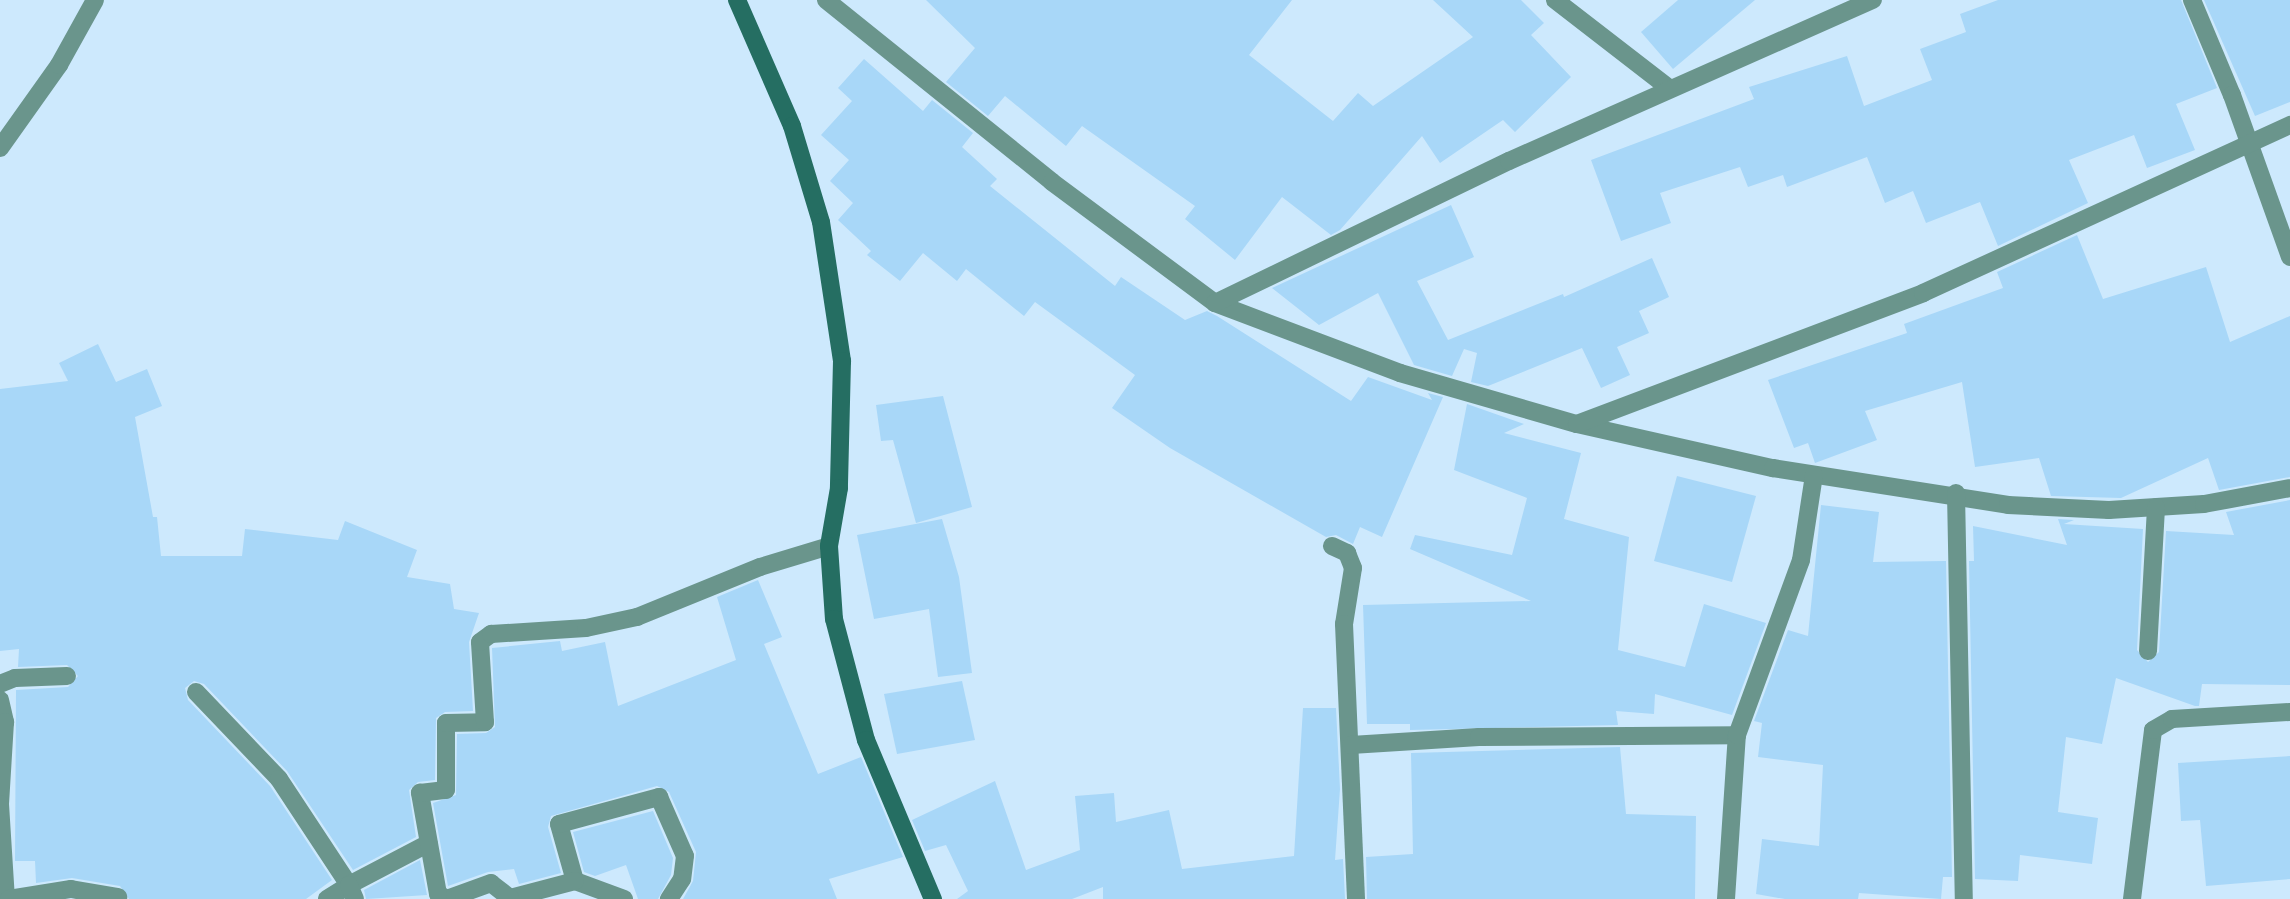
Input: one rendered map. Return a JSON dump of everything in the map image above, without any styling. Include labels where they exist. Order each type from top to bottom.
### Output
[{"type":"main road","points":[[737,0],[792,126],[821,222],[842,361],[839,488],[829,546],[834,619],[866,740],[933,899]]},
{"type":"street","points":[[0,148],[59,65],[95,0]]},
{"type":"street","points":[[826,0],[1052,182],[1215,303],[1400,373],[1577,424],[1814,475],[1956,494],[2008,505],[2156,507],[2203,504],[2290,488]]},
{"type":"street","points":[[1555,0],[1670,89]]},
{"type":"street","points":[[2192,0],[2290,257]]},
{"type":"street","points":[[1215,303],[1670,89],[1869,1]]},
{"type":"street","points":[[1577,424],[1923,293],[2290,124]]},
{"type":"street","points":[[1726,899],[1737,735],[1801,560],[1814,475]]},
{"type":"street","points":[[1956,494],[1964,899]]},
{"type":"street","points":[[2148,651],[2156,507]]},
{"type":"street","points":[[624,899],[575,881],[510,898],[491,883],[442,897],[420,796],[423,789],[446,790],[443,727],[449,722],[485,722],[478,648],[484,638],[502,632],[586,628],[636,617],[829,546]]},
{"type":"street","points":[[1332,546],[1347,553],[1353,568],[1344,624],[1356,899]]},
{"type":"street","points":[[0,684],[15,678],[67,676]]},
{"type":"street","points":[[196,692],[279,779],[352,892]]},
{"type":"street","points":[[0,699],[5,722],[0,804],[7,899],[71,889],[118,897]]},
{"type":"street","points":[[2132,899],[2153,730],[2172,719],[2290,712]]},
{"type":"street","points":[[1351,745],[1479,737],[1737,735]]},
{"type":"street","points":[[575,881],[559,824],[659,797],[685,856],[682,879],[669,899]]},
{"type":"street","points":[[327,899],[352,892],[429,843]]},
{"type":"building","points":[[926,0],[1292,0],[1249,55],[1333,121],[1358,93],[1373,106],[1473,37],[1433,0],[1521,0],[1544,23],[1531,35],[1571,77],[1515,132],[1503,120],[1440,163],[1422,136],[1340,230],[1331,235],[1282,197],[1235,260],[1185,219],[1195,206],[1082,126],[1066,146],[1005,96],[988,116],[946,82],[975,48]]},
{"type":"building","points":[[1678,0],[1755,0],[1673,69],[1641,32]]},
{"type":"building","points":[[1998,0],[2181,0],[2217,88],[2176,104],[2195,150],[2147,168],[2134,135],[2069,160],[2088,203],[1998,246],[1980,202],[1926,223],[1913,191],[1885,203],[1867,157],[1787,187],[1783,175],[1748,187],[1740,167],[1660,193],[1671,223],[1621,241],[1591,160],[1754,99],[1749,87],[1847,56],[1864,106],[1932,80],[1920,49],[1966,32],[1960,14]]},
{"type":"building","points":[[2204,0],[2290,0],[2290,102],[2255,116]]},
{"type":"building","points":[[864,59],[923,111],[932,100],[973,133],[962,147],[997,179],[990,186],[1115,286],[1121,277],[1185,320],[1207,311],[1351,401],[1368,377],[1432,400],[1428,393],[1443,397],[1382,537],[1360,527],[1353,544],[1336,535],[1326,537],[1170,448],[1112,408],[1135,375],[1035,302],[1024,316],[966,269],[957,281],[923,253],[900,281],[867,255],[871,251],[838,220],[853,203],[830,181],[849,160],[821,135],[852,101],[838,88]]},
{"type":"building","points":[[1451,205],[1474,257],[1417,281],[1448,340],[1563,294],[1564,297],[1652,258],[1669,297],[1639,311],[1649,333],[1617,347],[1630,375],[1601,388],[1582,348],[1488,386],[1471,382],[1477,353],[1464,349],[1452,376],[1414,365],[1378,293],[1319,325],[1272,288]]},
{"type":"building","points":[[2077,235],[2103,299],[2206,267],[2230,342],[2290,316],[2290,477],[2219,490],[2208,458],[2121,498],[2051,496],[2039,458],[1975,467],[1962,382],[1865,411],[1877,440],[1815,463],[1808,443],[1794,448],[1768,380],[1907,333],[1904,324],[2003,288],[1997,272]]},
{"type":"building","points":[[98,344],[116,382],[147,369],[162,406],[135,417],[153,517],[157,517],[161,556],[242,556],[245,529],[338,540],[345,521],[417,550],[407,577],[450,584],[454,609],[479,613],[469,642],[473,711],[445,712],[436,718],[435,780],[418,782],[409,790],[416,837],[353,870],[287,771],[204,684],[194,681],[185,688],[188,700],[270,786],[332,880],[306,899],[129,899],[120,886],[72,878],[36,883],[35,861],[15,861],[16,690],[68,687],[78,676],[67,665],[18,667],[19,649],[0,651],[0,389],[68,381],[59,363]]},
{"type":"building","points":[[943,396],[972,507],[916,523],[893,440],[881,441],[876,405]]},
{"type":"building","points":[[1467,404],[1524,424],[1504,433],[1581,453],[1564,519],[1629,537],[1618,650],[1685,667],[1704,604],[1766,623],[1732,715],[1655,694],[1654,714],[1616,711],[1618,725],[1410,730],[1410,724],[1367,724],[1363,605],[1531,601],[1410,549],[1415,535],[1512,555],[1527,498],[1454,470]]},
{"type":"building","points":[[1677,476],[1756,496],[1732,582],[1654,561]]},
{"type":"building","points":[[2290,500],[2290,685],[2202,684],[2199,706],[2195,706],[2116,678],[2102,744],[2066,737],[2058,812],[2098,818],[2092,864],[2020,855],[2018,881],[1975,879],[1969,561],[1974,561],[1973,526],[2067,545],[2058,519],[2074,520],[2064,524],[2143,529],[2137,650],[2148,662],[2159,652],[2166,531],[2234,535],[2226,512]]},
{"type":"building","points":[[1821,505],[1879,512],[1873,562],[1946,561],[1952,877],[1943,877],[1941,899],[1859,893],[1858,899],[1785,899],[1756,894],[1762,839],[1819,846],[1823,765],[1758,757],[1762,723],[1754,721],[1788,630],[1808,636]]},
{"type":"building","points":[[942,519],[959,577],[972,673],[938,677],[929,609],[874,619],[857,535]]},
{"type":"building","points":[[758,580],[782,637],[764,644],[818,774],[861,757],[903,857],[829,879],[837,899],[683,899],[693,881],[696,852],[669,792],[657,786],[551,816],[548,827],[561,873],[519,884],[514,869],[488,872],[448,886],[433,803],[456,795],[457,734],[486,733],[495,727],[492,648],[560,641],[562,651],[605,642],[618,706],[736,660],[717,597]]},
{"type":"building","points":[[962,681],[975,740],[897,754],[884,694]]},
{"type":"building","points":[[1303,708],[1336,708],[1340,789],[1335,860],[1343,859],[1345,899],[1103,899],[1103,887],[1072,899],[957,899],[968,891],[946,845],[925,851],[912,820],[995,781],[1026,870],[1080,850],[1075,796],[1114,793],[1116,822],[1169,810],[1182,869],[1294,856]]},
{"type":"building","points":[[1620,747],[1626,814],[1696,816],[1695,899],[1367,899],[1366,857],[1413,854],[1411,753]]},
{"type":"building","points":[[2290,756],[2290,879],[2206,886],[2200,820],[2181,821],[2178,763]]},
{"type":"building","points":[[653,811],[673,858],[671,875],[658,899],[638,899],[626,865],[595,876],[584,872],[573,832]]},
{"type":"building","points":[[420,860],[427,895],[366,899],[364,890]]}]
